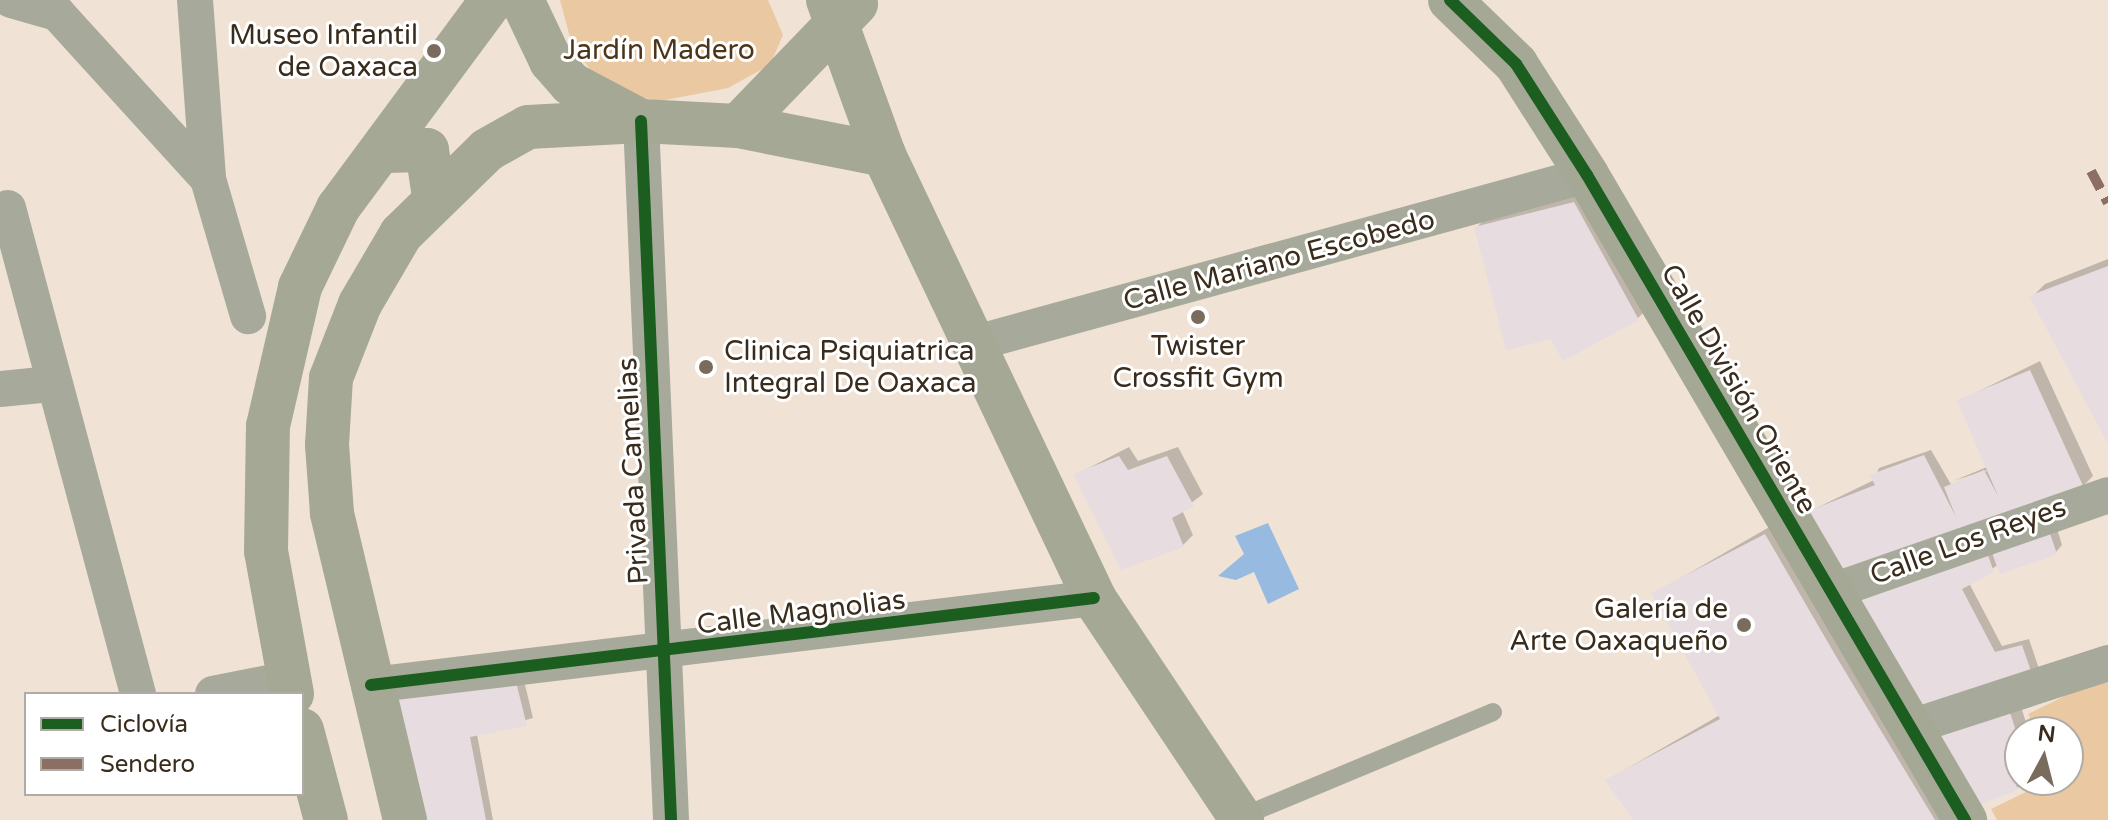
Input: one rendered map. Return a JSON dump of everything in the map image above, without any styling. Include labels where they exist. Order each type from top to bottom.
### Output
[{"type":"main road","points":[[290,686],[266,551],[268,426],[300,287],[338,208],[492,0]]},
{"type":"main road","points":[[522,0],[571,84],[641,121]]},
{"type":"main road","name":"Calle División Oriente","points":[[1450,0],[1516,64],[1587,175],[1965,820]]},
{"type":"main road","points":[[738,126],[842,6]]},
{"type":"main road","points":[[842,6],[884,155],[1094,598],[1239,819]]},
{"type":"main road","points":[[405,820],[332,513],[331,378],[360,304],[401,234],[434,197],[487,150],[528,127],[641,121],[738,126],[884,155]]},
{"type":"main road","points":[[383,151],[427,150],[434,197]]},
{"type":"main road","points":[[304,738],[326,820]]},
{"type":"street","points":[[11,0],[57,13],[208,179]]},
{"type":"street","points":[[195,0],[208,179],[248,316]]},
{"type":"street","name":"Privada Camelias","points":[[641,121],[671,820]]},
{"type":"street","name":"Calle Mariano Escobedo","points":[[972,344],[1587,175]]},
{"type":"street","points":[[8,208],[51,384],[137,692]]},
{"type":"street","points":[[0,389],[51,384]]},
{"type":"street","name":"Calle Los Reyes","points":[[1830,592],[2108,495]]},
{"type":"street","name":"Calle Magnolias","points":[[371,685],[665,654],[1094,598]]},
{"type":"street","points":[[1911,727],[2108,663]]},
{"type":"street","points":[[232,692],[290,686]]},
{"type":"lane","points":[[1239,819],[1493,712]]},
{"type":"green space","name":"Jardín Madero","points":[[560,0],[768,0],[783,35],[770,65],[728,88],[660,101],[620,94],[592,72],[572,45]]},
{"type":"green space","points":[[2108,675],[2108,820],[1997,820],[1991,809],[2018,796],[2084,796],[2084,716],[2028,714]]},
{"type":"water","points":[[1268,523],[1299,589],[1268,604],[1254,572],[1236,580],[1218,576],[1244,554],[1235,536]]},
{"type":"building","points":[[1574,202],[1639,320],[1563,361],[1551,339],[1506,350],[1474,227]]},
{"type":"building","points":[[2108,266],[2108,444],[2029,296]]},
{"type":"building","points":[[2030,370],[2084,488],[1833,572],[1798,515],[1875,485],[1869,475],[1924,455],[1956,517],[1944,487],[1984,470],[1998,496],[1957,400]]},
{"type":"building","points":[[1119,456],[1128,470],[1167,456],[1194,506],[1172,518],[1184,547],[1121,570],[1073,474]]},
{"type":"building","points":[[2047,525],[2057,554],[1999,574],[1989,545]]},
{"type":"building","points":[[1765,534],[1935,820],[1633,820],[1605,780],[1720,719],[1651,593]]},
{"type":"building","points":[[1984,544],[1994,572],[1962,589],[1995,652],[2022,645],[2033,677],[1914,720],[1847,601]]},
{"type":"building","points":[[515,678],[527,726],[470,737],[486,820],[427,820],[395,690]]},
{"type":"building","points":[[2008,706],[2011,716],[2004,716],[2004,795],[1970,808],[1927,730]]},
{"type":"marked path","points":[[2091,171],[2108,203]]},
{"type":"cycle path","points":[[1450,0],[1516,64],[1587,175],[1965,820]]},
{"type":"cycle path","points":[[641,121],[671,820]]},
{"type":"cycle path","points":[[371,685],[1094,598]]},
{"type":"place","name":"Museo Infantil de Oaxaca","points":[[434,51]]},
{"type":"place","name":"Twister Crossfit Gym","points":[[1198,317]]},
{"type":"place","name":"Clinica Psiquiatrica Integral De Oaxaca","points":[[706,367]]},
{"type":"place","name":"Galería de Arte Oaxaqueño","points":[[1744,625]]}]
